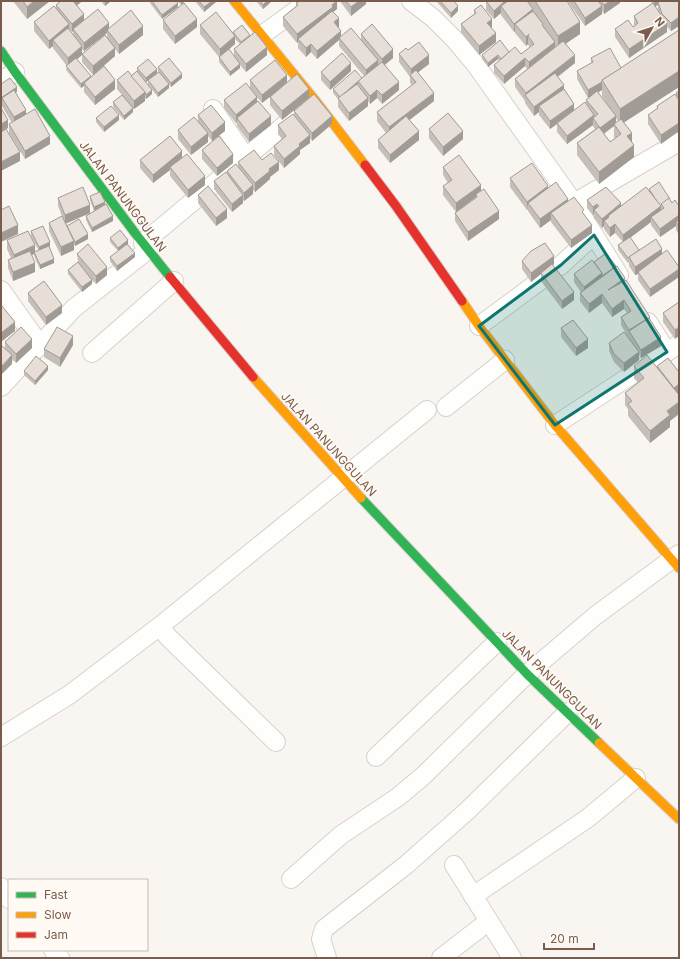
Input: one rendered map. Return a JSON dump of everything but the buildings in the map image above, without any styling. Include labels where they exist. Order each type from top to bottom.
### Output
[{"type":"main road","points":[[234,1],[257,37],[315,100],[396,206],[479,326],[555,425],[676,560]]},
{"type":"main road","name":"JALAN PANUNGGULAN","points":[[1,51],[8,77],[255,380],[342,478],[527,674],[679,819]]},
{"type":"street","points":[[257,37],[309,1]]},
{"type":"street","points":[[411,1],[433,18],[455,40],[476,65],[574,203],[626,287]]},
{"type":"street","points":[[1,387],[74,308],[146,246],[245,156],[315,100]]},
{"type":"street","points":[[213,109],[245,156]]},
{"type":"street","points":[[574,203],[679,142]]},
{"type":"street","points":[[479,326],[561,265],[594,234]]},
{"type":"street","points":[[92,353],[174,281]]},
{"type":"street","points":[[1,290],[40,345]]},
{"type":"street","points":[[555,425],[673,348],[638,306]]},
{"type":"street","points":[[446,407],[505,360]]},
{"type":"street","points":[[1,737],[69,695],[160,626],[427,410]]},
{"type":"street","points":[[291,879],[341,835],[398,797],[424,776],[527,674],[594,616],[676,560]]},
{"type":"street","points":[[160,626],[168,637],[276,742]]},
{"type":"street","points":[[376,757],[497,642]]},
{"type":"street","points":[[327,958],[320,939],[324,929],[406,865],[462,816],[568,712]]},
{"type":"street","points":[[473,896],[588,818],[636,778]]},
{"type":"street","points":[[454,865],[512,958]]},
{"type":"street","points":[[440,958],[489,921]]},
{"type":"highlighted area","points":[[594,235],[667,352],[555,425],[479,326],[561,265]]},
{"type":"traffic: fast","points":[[1,51],[135,233],[170,277]]},
{"type":"traffic: fast","points":[[361,498],[527,674],[599,743]]},
{"type":"traffic: slow","points":[[234,1],[315,100],[365,165]]},
{"type":"traffic: slow","points":[[462,301],[479,326],[555,425],[679,568]]},
{"type":"traffic: slow","points":[[253,377],[361,498]]},
{"type":"traffic: slow","points":[[599,743],[679,819]]},
{"type":"traffic: jam","points":[[365,165],[396,206],[462,301]]},
{"type":"traffic: jam","points":[[170,277],[253,377]]}]
